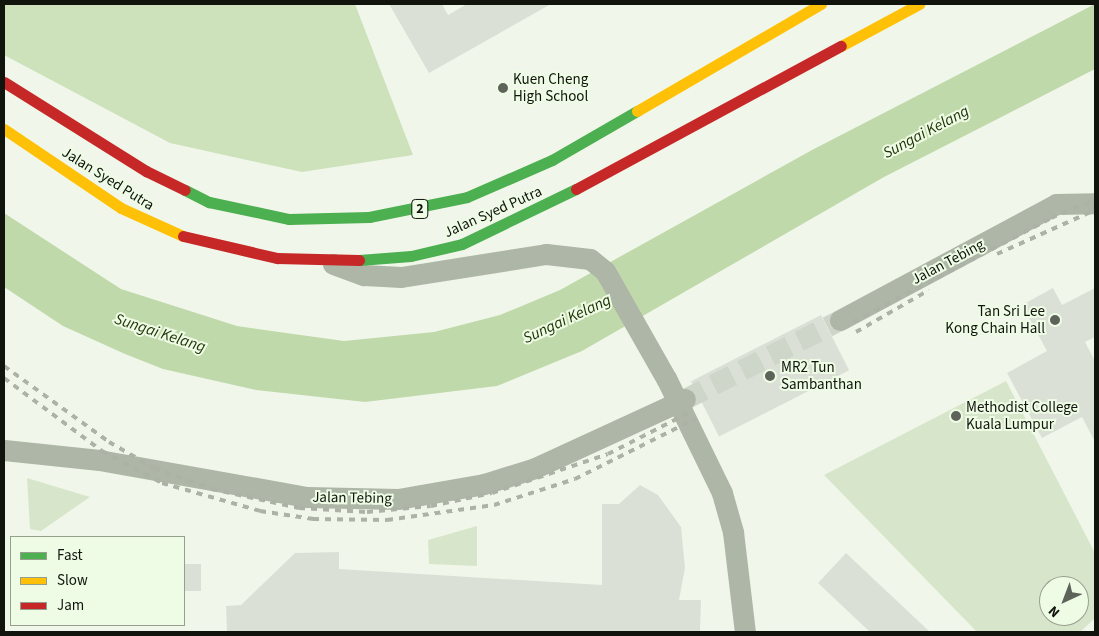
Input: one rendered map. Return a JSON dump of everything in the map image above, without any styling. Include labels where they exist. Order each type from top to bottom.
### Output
[{"type":"main road","name":"Jalan Syed Putra","points":[[4,82],[146,171],[209,202],[280,218],[369,218],[467,197],[552,160],[821,4]]},
{"type":"main road","name":"Jalan Syed Putra","points":[[4,129],[151,223],[230,250],[328,262],[436,252],[489,234],[919,4]]},
{"type":"street","name":"Jalan Tebing","points":[[840,320],[1056,204],[1095,203]]},
{"type":"street","points":[[328,262],[364,275],[400,277],[546,254],[590,259],[605,271],[681,401],[728,512],[745,632]]},
{"type":"street","name":"Jalan Tebing","points":[[4,450],[99,460],[307,497],[398,499],[512,476],[681,401]]},
{"type":"shaded area","points":[[4,4],[355,4],[413,155],[302,172],[170,143],[4,55]]},
{"type":"shaded area","points":[[1006,381],[1095,553],[1095,618],[1089,624],[1089,576],[1039,576],[1039,626],[1086,626],[1080,632],[977,632],[824,475]]},
{"type":"shaded area","points":[[27,478],[90,497],[41,531],[30,529]]},
{"type":"shaded area","points":[[477,526],[477,566],[429,564],[428,540]]},
{"type":"water","name":"Sungai Kelang","points":[[1095,4],[1095,69],[884,177],[582,351],[497,386],[365,402],[256,390],[163,369],[125,354],[63,326],[4,287],[4,213],[121,289],[237,326],[344,341],[434,332],[500,315],[560,290],[812,150]]},
{"type":"building","points":[[389,4],[442,4],[448,15],[467,4],[551,4],[429,73]]},
{"type":"building","points":[[1053,288],[1062,305],[1095,288],[1095,337],[1085,342],[1095,361],[1095,442],[1082,417],[1042,438],[1007,373],[1047,351],[1022,305]]},
{"type":"building","name":"MR2 Tun Sambanthan","points":[[821,315],[849,370],[719,437],[691,381]]},
{"type":"building","points":[[640,485],[658,495],[681,527],[685,568],[679,600],[701,600],[700,632],[227,632],[226,606],[241,605],[295,553],[339,552],[339,569],[602,585],[602,504],[619,504]]},
{"type":"building","points":[[846,553],[930,632],[870,632],[818,583]]},
{"type":"building","points":[[185,564],[201,564],[201,591],[185,591]]},
{"type":"tunnel","points":[[685,399],[840,320]]},
{"type":"railway","points":[[853,322],[1051,218],[1095,200]]},
{"type":"railway","points":[[997,254],[1095,210]]},
{"type":"railway","points":[[856,332],[929,290]]},
{"type":"railway","points":[[4,366],[109,442],[154,468],[212,489],[299,508],[367,512],[431,506],[492,493],[608,454],[692,411]]},
{"type":"railway","points":[[4,378],[102,451],[162,483],[260,511],[313,519],[387,520],[494,505],[575,479],[695,419]]},
{"type":"traffic: fast","points":[[185,190],[209,202],[289,219],[369,217],[467,197],[552,160],[637,111]]},
{"type":"traffic: fast","points":[[359,260],[411,256],[462,244],[576,189]]},
{"type":"traffic: slow","points":[[637,111],[821,4]]},
{"type":"traffic: slow","points":[[841,46],[919,4]]},
{"type":"traffic: slow","points":[[4,129],[121,208],[183,236]]},
{"type":"traffic: jam","points":[[576,189],[841,46]]},
{"type":"traffic: jam","points":[[4,82],[146,171],[185,190]]},
{"type":"traffic: jam","points":[[183,236],[277,258],[359,260]]},
{"type":"place","name":"Kuen Cheng High School","points":[[503,88]]},
{"type":"place","name":"Tan Sri Lee Kong Chain Hall","points":[[1055,320]]},
{"type":"place","name":"MR2 Tun Sambanthan","points":[[770,376]]},
{"type":"place","name":"Methodist College Kuala Lumpur","points":[[956,416]]}]
